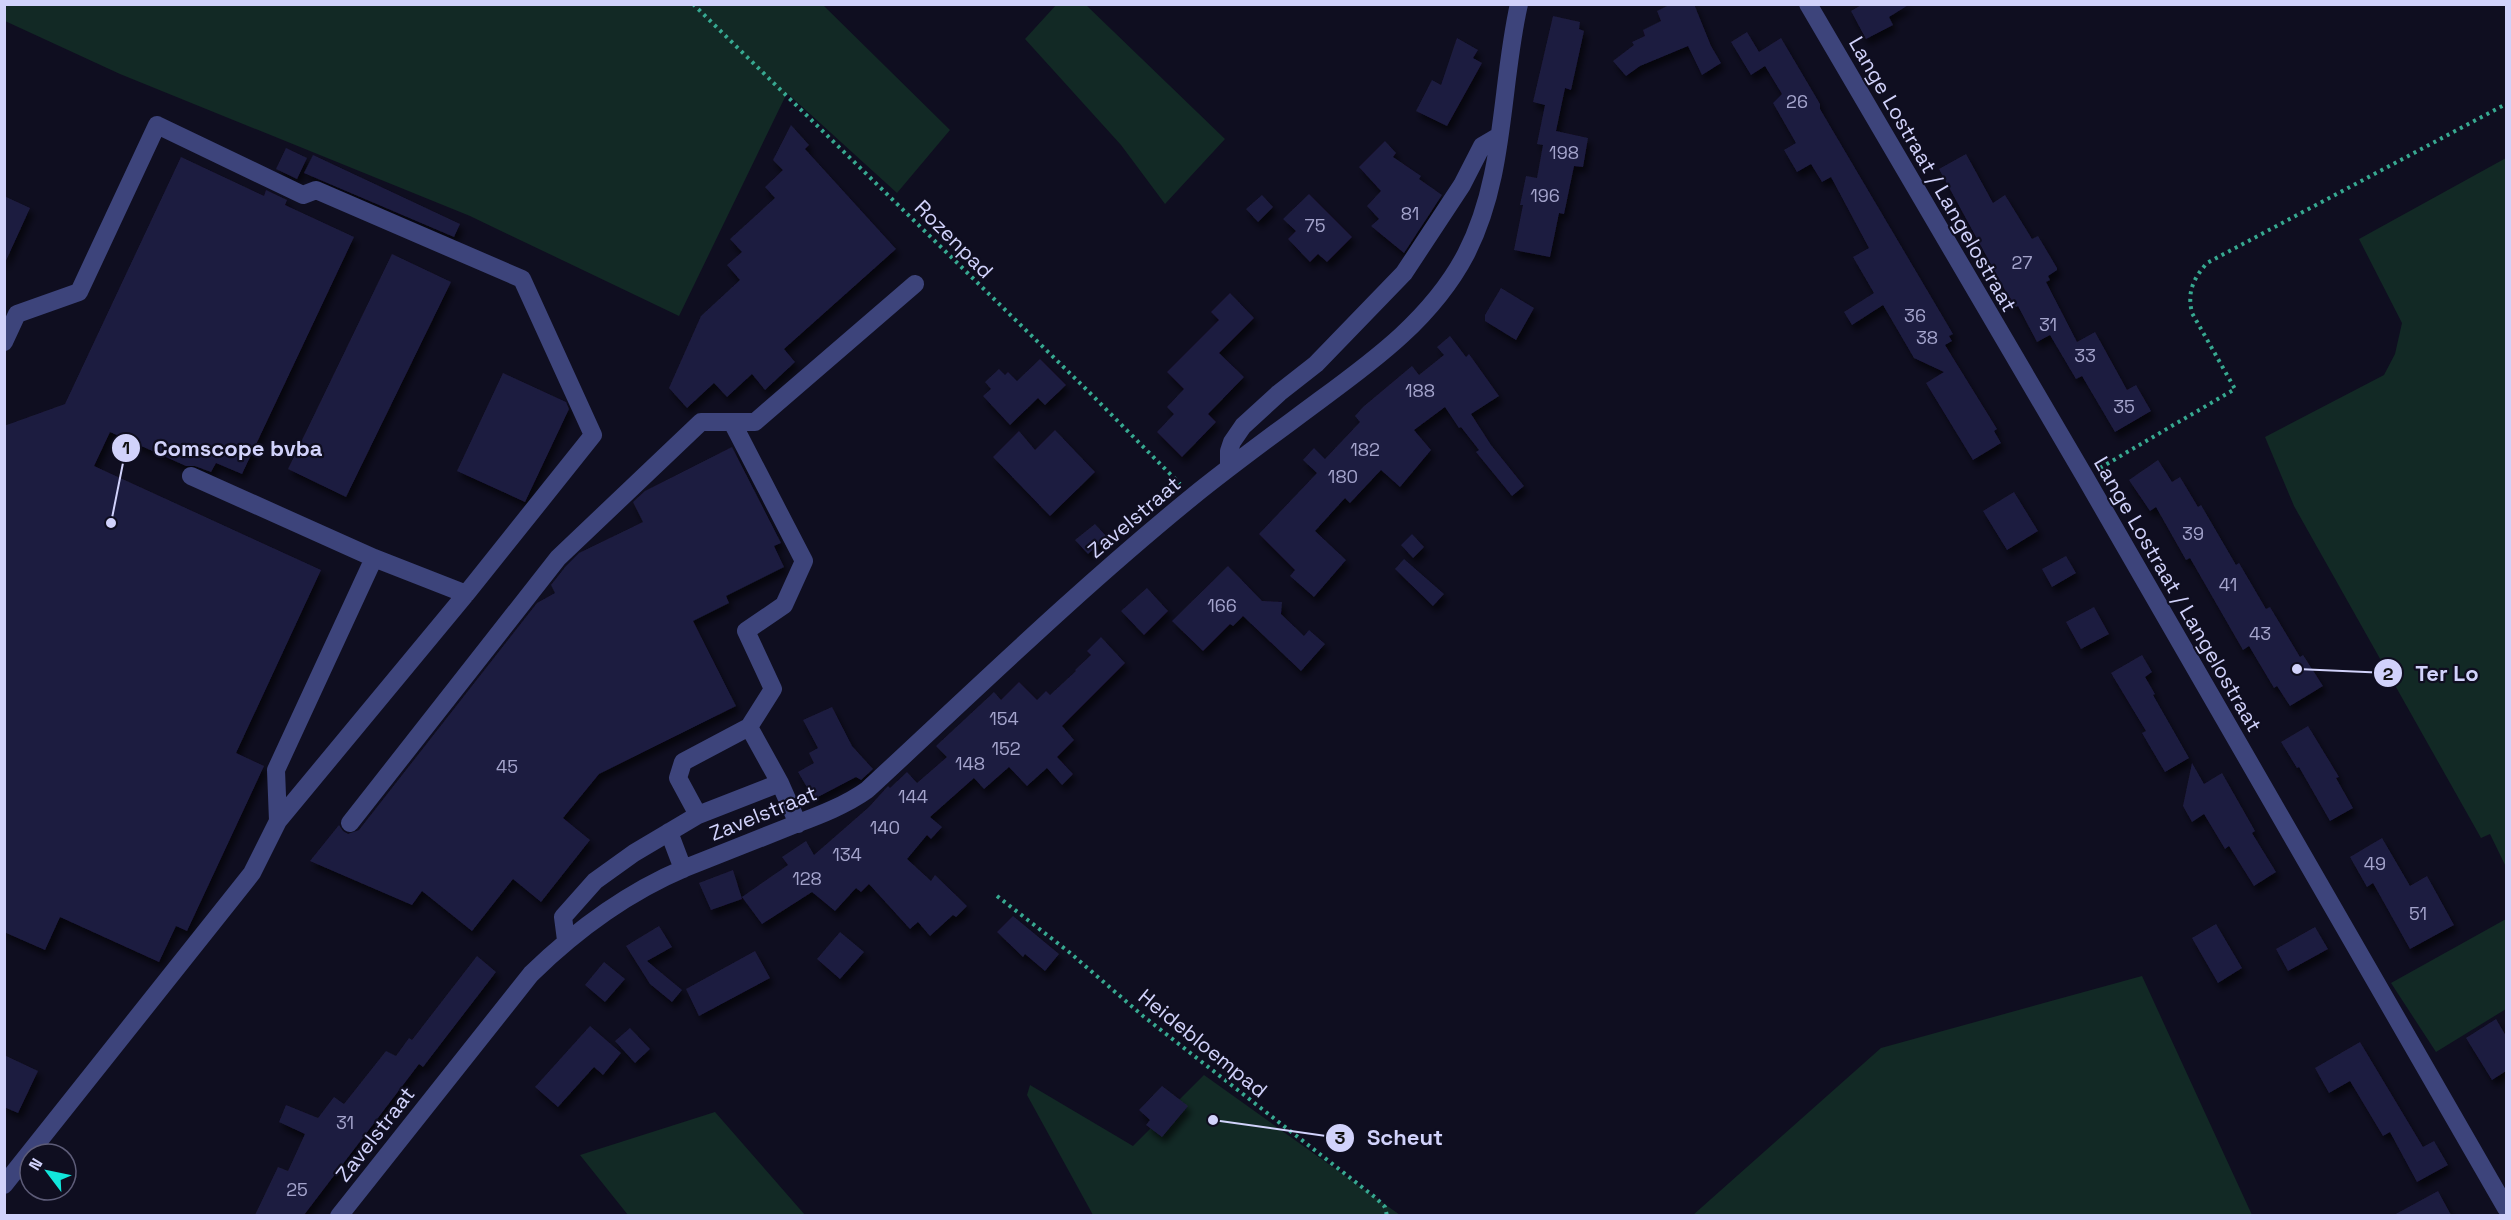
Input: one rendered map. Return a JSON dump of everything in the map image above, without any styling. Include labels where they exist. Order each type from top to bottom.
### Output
[{"type":"street","name":"Zavelstraat","points":[[339,1215],[531,974],[566,940],[614,905],[683,869],[855,799],[1117,559],[1192,496],[1386,350],[1417,322],[1465,257],[1488,203],[1512,36],[1519,4]]},
{"type":"street","name":"Lange Lostraat / Langelostraat","points":[[1808,4],[2085,477],[2506,1208]]},
{"type":"street","points":[[4,342],[17,314],[79,292],[157,125],[303,195],[316,189],[522,279],[593,435],[278,821],[252,873],[4,1185]]},
{"type":"street","points":[[1229,468],[1229,451],[1243,426],[1279,393],[1316,364],[1404,273],[1462,185],[1482,146],[1499,136]]},
{"type":"street","points":[[350,823],[558,558],[701,422],[755,422],[915,284]]},
{"type":"street","points":[[698,815],[678,778],[683,762],[749,727],[773,689],[746,631],[784,605],[804,561],[732,422]]},
{"type":"street","points":[[191,476],[374,558],[465,594]]},
{"type":"street","points":[[278,821],[276,770],[374,558]]},
{"type":"street","points":[[749,727],[780,783],[798,824]]},
{"type":"street","points":[[566,940],[563,917],[595,881],[634,853],[698,815],[780,783]]},
{"type":"street","points":[[669,832],[683,869]]},
{"type":"path","name":"Rozenpad","points":[[693,4],[1192,496]]},
{"type":"path","points":[[2085,477],[2235,389],[2192,313],[2190,291],[2194,279],[2207,263],[2506,104]]},
{"type":"path","name":"Heidebloempad","points":[[997,896],[1069,952],[1143,1016],[1376,1198],[1385,1207],[1387,1215]]},
{"type":"green space","points":[[5,4],[823,5],[950,130],[897,193],[787,93],[679,316],[470,216],[120,74],[5,21]]},
{"type":"green space","points":[[1057,4],[1086,5],[1225,139],[1165,204],[1121,145],[1025,39]]},
{"type":"green space","points":[[2506,158],[2506,867],[2490,834],[2481,838],[2294,506],[2265,437],[2384,375],[2395,354],[2402,323],[2359,239]]},
{"type":"green space","points":[[2506,919],[2506,1009],[2436,1052],[2391,983]]},
{"type":"green space","points":[[2142,976],[2252,1215],[1693,1215],[1881,1048]]},
{"type":"green space","points":[[1204,1075],[1400,1215],[1093,1215],[1027,1095],[1030,1085],[1133,1146]]},
{"type":"green space","points":[[715,1112],[805,1215],[628,1215],[580,1155]]},
{"type":"building","points":[[1671,4],[1694,4],[1711,46],[1721,63],[1702,75],[1688,46],[1640,66],[1626,76],[1613,61],[1634,45],[1632,42],[1645,36],[1643,30],[1661,21],[1657,11]]},
{"type":"building","points":[[1863,4],[1910,4],[1889,17],[1893,25],[1866,39],[1851,11]]},
{"type":"building","points":[[1553,16],[1580,22],[1579,29],[1584,31],[1571,90],[1565,88],[1556,131],[1588,138],[1583,167],[1574,166],[1564,214],[1559,213],[1550,257],[1514,250],[1526,176],[1537,178],[1543,145],[1537,144],[1545,105],[1533,102]]},
{"type":"building","points":[[1747,32],[1759,52],[1781,38],[1820,104],[1820,109],[1953,334],[1949,336],[1952,341],[1945,345],[1997,429],[1994,431],[2001,443],[1973,460],[1926,383],[1944,372],[1914,358],[1883,305],[1852,325],[1844,312],[1874,293],[1853,257],[1869,248],[1831,177],[1822,182],[1811,164],[1797,172],[1784,150],[1796,143],[1773,103],[1782,94],[1765,66],[1751,75],[1731,42]]},
{"type":"building","points":[[1457,38],[1478,50],[1473,58],[1482,63],[1447,126],[1416,111],[1432,80],[1441,85]]},
{"type":"building","points":[[791,125],[809,145],[805,149],[896,249],[784,349],[795,362],[765,390],[752,374],[727,397],[714,383],[687,408],[669,388],[701,316],[740,280],[727,265],[742,252],[730,239],[775,198],[765,187],[783,170],[773,160]]},
{"type":"building","points":[[1385,141],[1396,153],[1393,157],[1421,176],[1419,179],[1442,195],[1404,253],[1371,226],[1379,219],[1367,206],[1381,191],[1359,167]]},
{"type":"building","points":[[286,148],[307,158],[297,179],[276,169]]},
{"type":"building","points":[[1966,154],[1993,203],[2005,195],[2032,239],[2038,236],[2057,268],[2048,276],[2050,280],[2046,282],[2077,342],[2095,332],[2127,390],[2136,385],[2151,411],[2115,432],[2082,376],[2076,379],[2050,335],[2037,342],[2018,306],[2016,307],[2005,290],[1939,169]]},
{"type":"building","points":[[313,155],[460,224],[454,237],[304,173]]},
{"type":"building","points":[[181,157],[264,196],[266,190],[287,200],[285,205],[354,237],[242,474],[216,463],[211,472],[195,466],[186,466],[110,432],[94,466],[321,570],[236,753],[264,766],[187,931],[176,926],[159,962],[60,917],[45,950],[4,932],[4,426],[65,404]]},
{"type":"building","points":[[1309,194],[1352,237],[1327,262],[1318,254],[1310,262],[1288,239],[1296,231],[1283,219]]},
{"type":"building","points":[[1262,195],[1273,207],[1258,222],[1246,209]]},
{"type":"building","points":[[4,196],[30,208],[4,265]]},
{"type":"building","points":[[392,254],[451,282],[346,497],[288,469]]},
{"type":"building","points":[[1501,288],[1534,308],[1516,340],[1485,321],[1485,315]]},
{"type":"building","points":[[1230,293],[1254,318],[1219,353],[1244,377],[1208,414],[1216,422],[1182,457],[1157,432],[1174,414],[1167,407],[1184,389],[1167,372],[1219,320],[1211,312]]},
{"type":"building","points":[[1450,336],[1466,357],[1469,354],[1499,396],[1471,414],[1491,445],[1524,486],[1512,496],[1476,452],[1479,450],[1461,427],[1459,428],[1445,407],[1414,430],[1431,450],[1400,487],[1381,470],[1350,503],[1345,498],[1315,531],[1346,560],[1314,597],[1290,576],[1295,570],[1259,534],[1317,473],[1303,460],[1314,448],[1325,459],[1360,422],[1355,416],[1363,407],[1412,366],[1419,375],[1444,355],[1437,347]]},
{"type":"building","points":[[1040,359],[1066,385],[1045,405],[1038,398],[1010,425],[983,396],[991,389],[985,382],[999,369],[1005,375],[1008,372],[1017,381]]},
{"type":"building","points":[[503,373],[566,402],[569,409],[525,502],[457,471]]},
{"type":"building","points":[[1055,430],[1095,472],[1050,516],[993,457],[1019,431],[1035,450]]},
{"type":"building","points":[[732,447],[781,543],[774,546],[784,567],[726,596],[729,603],[693,621],[736,706],[599,774],[563,818],[590,840],[541,902],[513,879],[472,931],[422,891],[412,905],[310,861],[339,825],[348,834],[359,830],[537,603],[555,593],[551,585],[579,553],[643,522],[633,502],[645,491]]},
{"type":"building","points":[[2158,460],[2172,482],[2180,477],[2198,507],[2201,505],[2236,565],[2239,563],[2266,609],[2270,607],[2300,657],[2303,655],[2323,686],[2290,706],[2277,686],[2274,688],[2249,646],[2243,650],[2190,558],[2186,560],[2156,507],[2150,511],[2129,480]]},
{"type":"building","points":[[2014,492],[2038,531],[2007,550],[1983,511]]},
{"type":"building","points":[[1095,524],[1107,537],[1088,554],[1075,540]]},
{"type":"building","points":[[1412,534],[1424,547],[1413,558],[1401,545]]},
{"type":"building","points":[[2066,556],[2076,573],[2052,587],[2042,569]]},
{"type":"building","points":[[1404,559],[1444,594],[1433,606],[1395,569]]},
{"type":"building","points":[[1228,566],[1262,601],[1282,602],[1281,614],[1304,636],[1309,630],[1325,644],[1301,671],[1243,616],[1233,626],[1230,624],[1203,651],[1172,621]]},
{"type":"building","points":[[1147,588],[1168,611],[1144,635],[1121,611]]},
{"type":"building","points":[[2094,607],[2109,634],[2081,649],[2066,622]]},
{"type":"building","points":[[1101,637],[1125,663],[1062,726],[1074,740],[1057,757],[1073,774],[1062,785],[1047,768],[1027,786],[1009,767],[984,789],[974,778],[930,817],[942,827],[931,839],[927,835],[907,859],[931,881],[935,875],[967,906],[956,917],[953,915],[930,936],[918,922],[910,929],[869,884],[861,892],[856,888],[835,911],[812,892],[762,924],[742,897],[788,865],[782,857],[806,841],[814,855],[869,807],[888,786],[890,788],[907,772],[917,783],[947,757],[936,746],[994,692],[1001,700],[1019,682],[1037,700],[1046,691],[1050,695],[1091,655],[1087,651]]},
{"type":"building","points":[[2142,655],[2152,672],[2145,677],[2155,694],[2153,695],[2189,758],[2165,772],[2142,733],[2146,731],[2111,673]]},
{"type":"building","points":[[832,707],[852,746],[873,769],[861,780],[856,777],[814,799],[798,772],[814,763],[809,753],[818,748],[803,720]]},
{"type":"building","points":[[2308,726],[2339,777],[2336,778],[2353,808],[2330,821],[2299,767],[2297,768],[2281,742]]},
{"type":"building","points":[[2192,763],[2204,784],[2222,773],[2255,831],[2252,833],[2276,872],[2254,886],[2229,846],[2225,849],[2204,814],[2192,822],[2183,806]]},
{"type":"building","points":[[2382,838],[2410,886],[2427,876],[2454,925],[2410,949],[2373,883],[2367,887],[2350,857]]},
{"type":"building","points":[[733,870],[742,899],[711,910],[699,883]]},
{"type":"building","points":[[1013,916],[1059,954],[1045,971],[1025,954],[1023,957],[997,932]]},
{"type":"building","points":[[2216,924],[2242,968],[2218,983],[2192,938]]},
{"type":"building","points":[[659,926],[672,947],[647,961],[682,990],[672,1002],[650,984],[626,946]]},
{"type":"building","points":[[2315,927],[2328,949],[2288,971],[2276,949]]},
{"type":"building","points":[[840,932],[864,952],[840,979],[817,959]]},
{"type":"building","points":[[755,951],[770,978],[699,1016],[686,989]]},
{"type":"building","points":[[477,956],[496,972],[423,1067],[419,1064],[304,1215],[255,1215],[278,1167],[288,1171],[305,1134],[279,1122],[286,1105],[318,1118],[334,1097],[344,1104],[386,1051],[396,1056],[409,1038],[412,1040]]},
{"type":"building","points":[[604,962],[625,979],[605,1002],[585,985]]},
{"type":"building","points":[[2496,1019],[2506,1036],[2506,1071],[2492,1080],[2466,1038]]},
{"type":"building","points":[[590,1026],[621,1053],[603,1075],[594,1067],[558,1107],[535,1087]]},
{"type":"building","points":[[630,1028],[650,1049],[635,1063],[615,1041]]},
{"type":"building","points":[[2360,1042],[2423,1147],[2434,1141],[2448,1165],[2417,1182],[2390,1132],[2383,1136],[2350,1081],[2329,1093],[2315,1068]]},
{"type":"building","points":[[4,1055],[38,1071],[18,1113],[4,1107]]},
{"type":"building","points":[[1162,1086],[1188,1106],[1162,1137],[1146,1125],[1150,1120],[1139,1110]]},
{"type":"building","points":[[2438,1191],[2451,1215],[2394,1215]]},
{"type":"place","name":"Comscope bvba","points":[[111,523]]},
{"type":"place","name":"Ter Lo","points":[[2297,669]]},
{"type":"place","name":"Scheut","points":[[1213,1120]]}]
